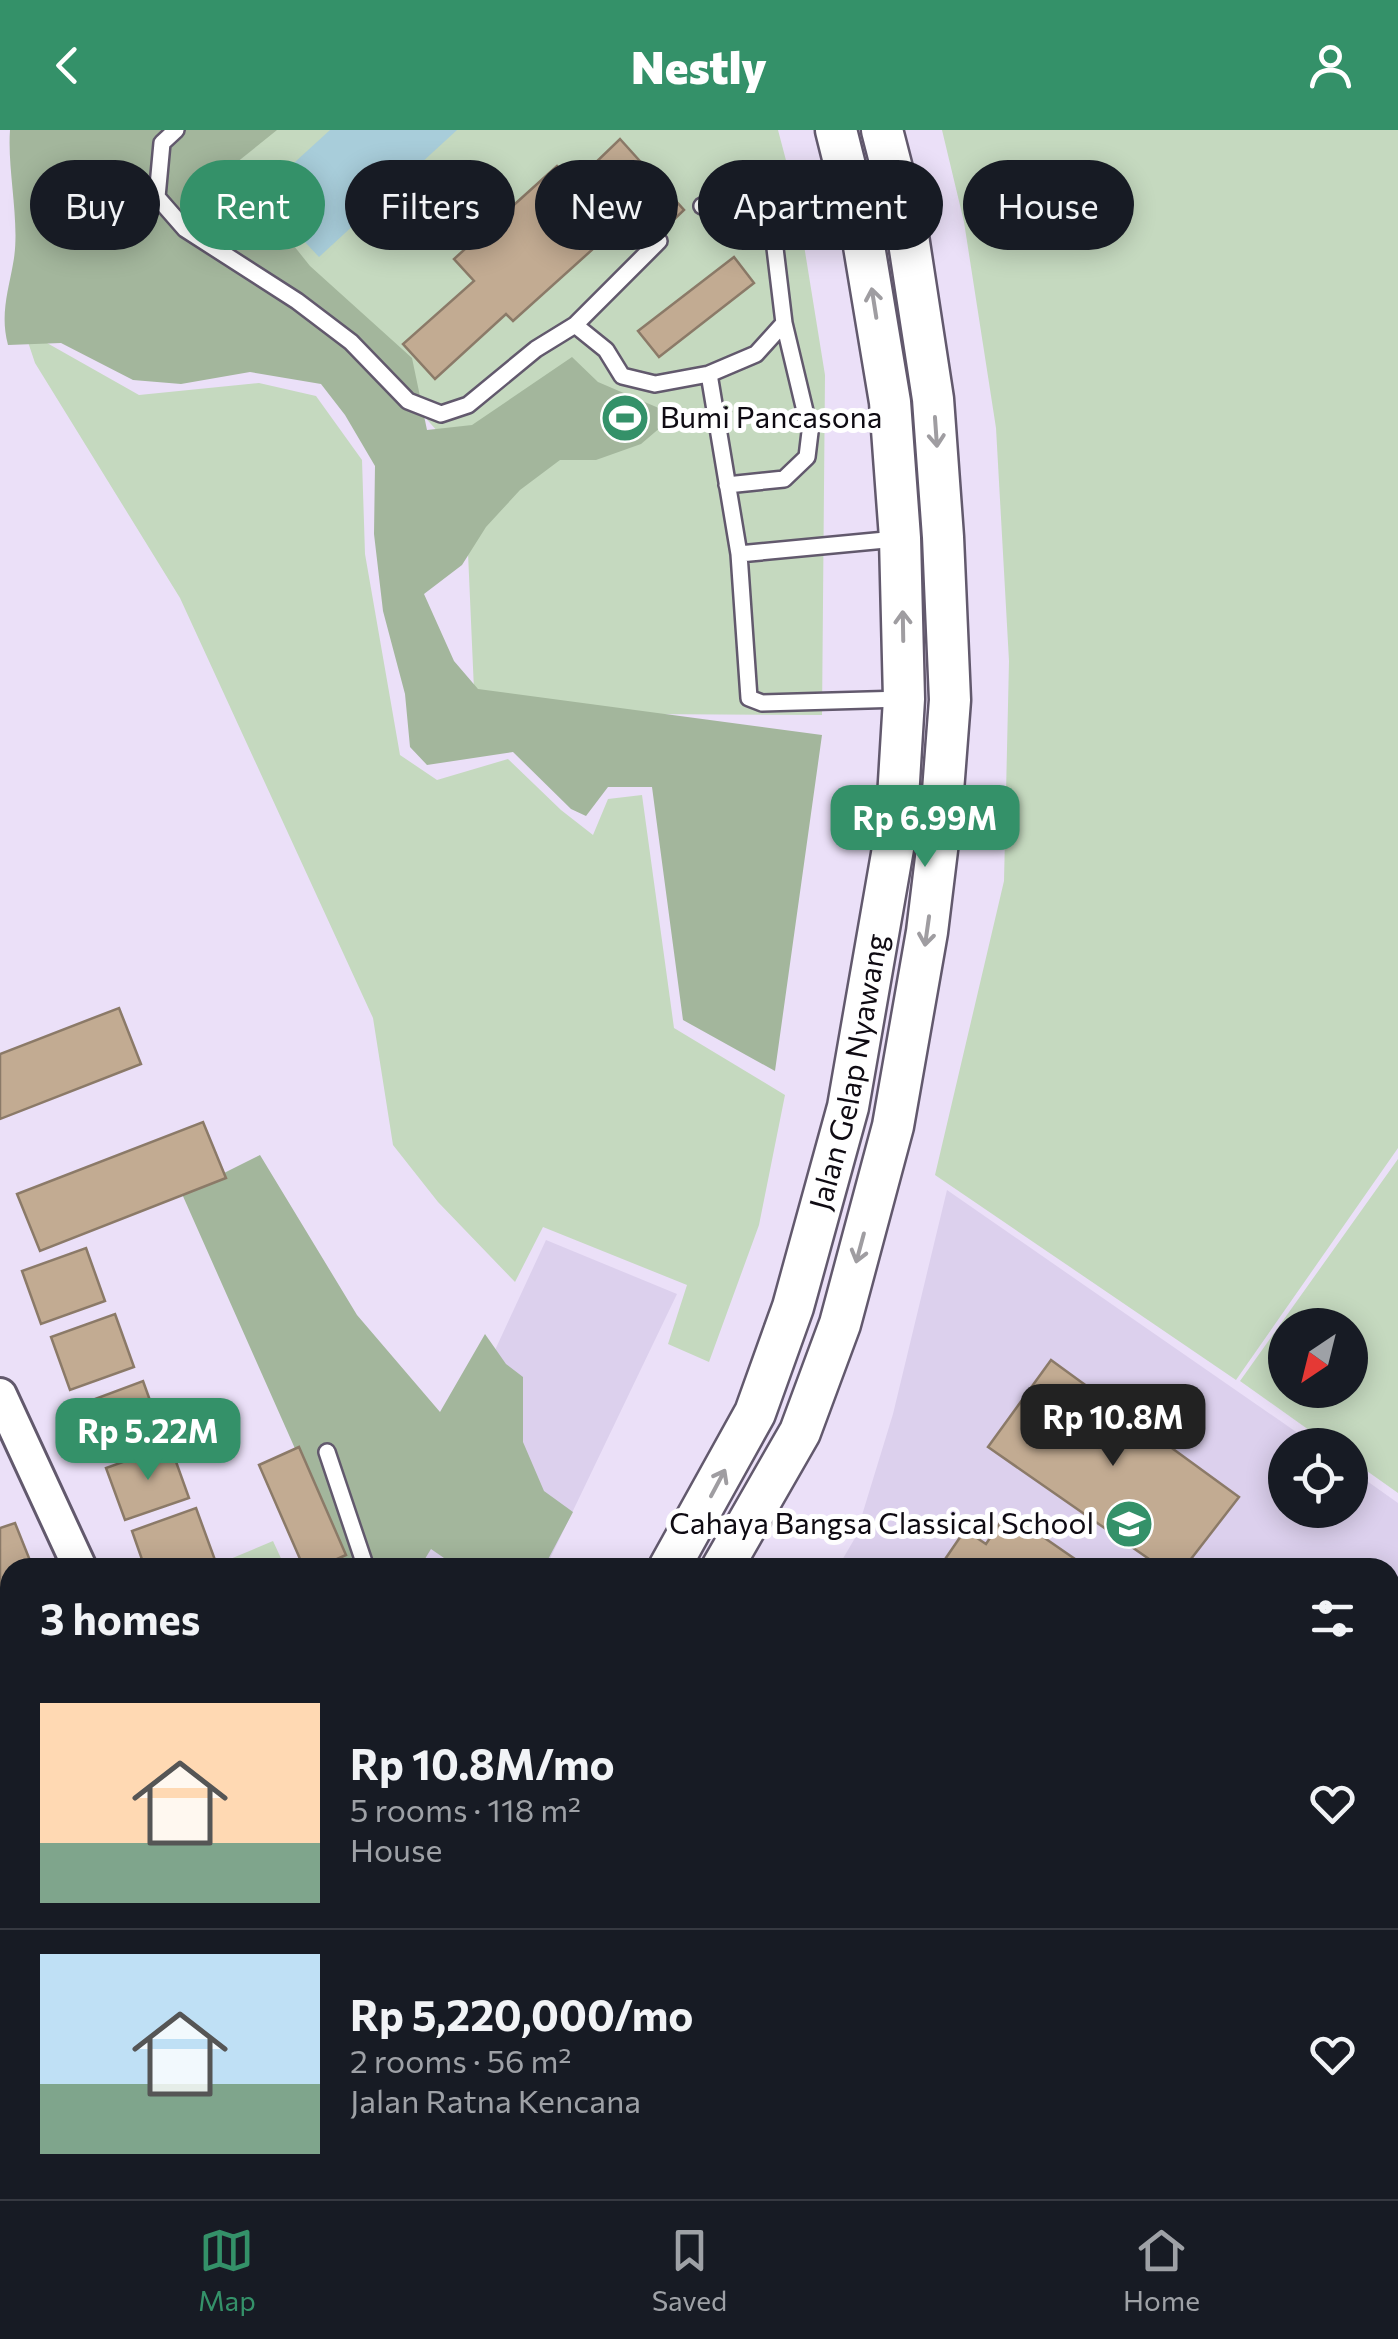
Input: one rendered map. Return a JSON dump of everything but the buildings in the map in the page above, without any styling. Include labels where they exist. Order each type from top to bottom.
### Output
[{"type":"street","name":"Jalan Gelap Nyawang","points":[[675,1558],[755,1413],[793,1307],[848,1107],[896,831],[904,699],[900,538],[890,402],[862,234],[836,130]]},
{"type":"street","name":"Jalan Gelap Nyawang","points":[[728,1558],[800,1432],[840,1324],[893,1126],[927,932],[941,817],[950,700],[944,538],[933,399],[906,223],[882,130]]},
{"type":"street","points":[[0,1395],[75,1558]]},
{"type":"lane","points":[[176,130],[162,144],[157,197],[185,229],[297,301],[351,342],[408,400],[441,414],[468,405],[536,349],[575,325],[649,250]]},
{"type":"lane","points":[[728,484],[784,479],[807,457],[810,432],[784,323],[775,250]]},
{"type":"lane","points":[[575,325],[606,350],[622,376],[655,384],[709,374],[756,354],[784,323]]},
{"type":"lane","points":[[709,374],[738,554],[749,698],[762,702],[904,699]]},
{"type":"lane","points":[[738,554],[900,538]]},
{"type":"lane","points":[[327,1452],[363,1558]]},
{"type":"shaded area","name":"Cahaya Bangsa Classical School","points":[[947,1190],[1290,1428],[1268,1428],[1268,1528],[1368,1528],[1368,1482],[1398,1503],[1398,1558],[843,1558],[855,1538],[893,1414]]},
{"type":"shaded area","points":[[546,1240],[677,1294],[550,1558],[399,1558]]},
{"type":"green space","points":[[10,130],[277,130],[240,160],[180,160],[180,250],[297,250],[412,358],[427,430],[472,425],[572,357],[598,382],[675,415],[641,444],[596,460],[560,460],[520,490],[486,527],[462,565],[424,594],[454,661],[478,689],[822,735],[775,1071],[683,1020],[652,787],[608,787],[586,816],[571,809],[513,752],[427,765],[410,747],[405,694],[383,611],[374,534],[375,466],[321,384],[250,372],[181,384],[133,380],[61,343],[8,345],[5,314],[15,248]]},
{"type":"green space","name":"Bumi Pancasona","points":[[270,130],[778,130],[786,160],[698,160],[698,250],[805,250],[825,375],[822,715],[475,713],[464,461],[276,250],[325,250],[325,160],[236,160]]},
{"type":"green space","points":[[942,130],[1398,130],[1398,1148],[1286,1308],[1268,1308],[1268,1334],[1236,1380],[935,1175],[1004,881],[1009,661],[996,428],[968,250],[1134,250],[1134,160],[963,160],[963,218]]},
{"type":"green space","points":[[24,330],[139,395],[259,383],[316,396],[362,460],[365,554],[400,755],[437,780],[508,759],[593,835],[608,799],[642,795],[674,1028],[785,1095],[759,1225],[709,1362],[668,1344],[687,1285],[543,1227],[515,1282],[438,1202],[393,1145],[373,1018],[180,598],[35,363]]},
{"type":"green space","points":[[260,1155],[357,1315],[440,1412],[485,1334],[506,1364],[523,1377],[523,1442],[544,1491],[573,1512],[549,1558],[444,1558],[431,1549],[426,1558],[335,1558],[340,1550],[182,1194]]},
{"type":"green space","points":[[1398,1159],[1398,1493],[1368,1472],[1368,1428],[1306,1428],[1278,1408],[1368,1408],[1368,1308],[1292,1308]]},
{"type":"green space","points":[[1268,1342],[1268,1401],[1240,1381]]},
{"type":"green space","points":[[273,1541],[281,1558],[232,1558]]},
{"type":"water","points":[[330,130],[457,130],[424,160],[345,160],[345,233],[319,257],[312,250],[325,250],[325,160],[297,160]]},
{"type":"place","name":"Bumi Pancasona","points":[[625,418]]},
{"type":"place","name":"Cahaya Bangsa Classical School","points":[[1129,1524]]}]
